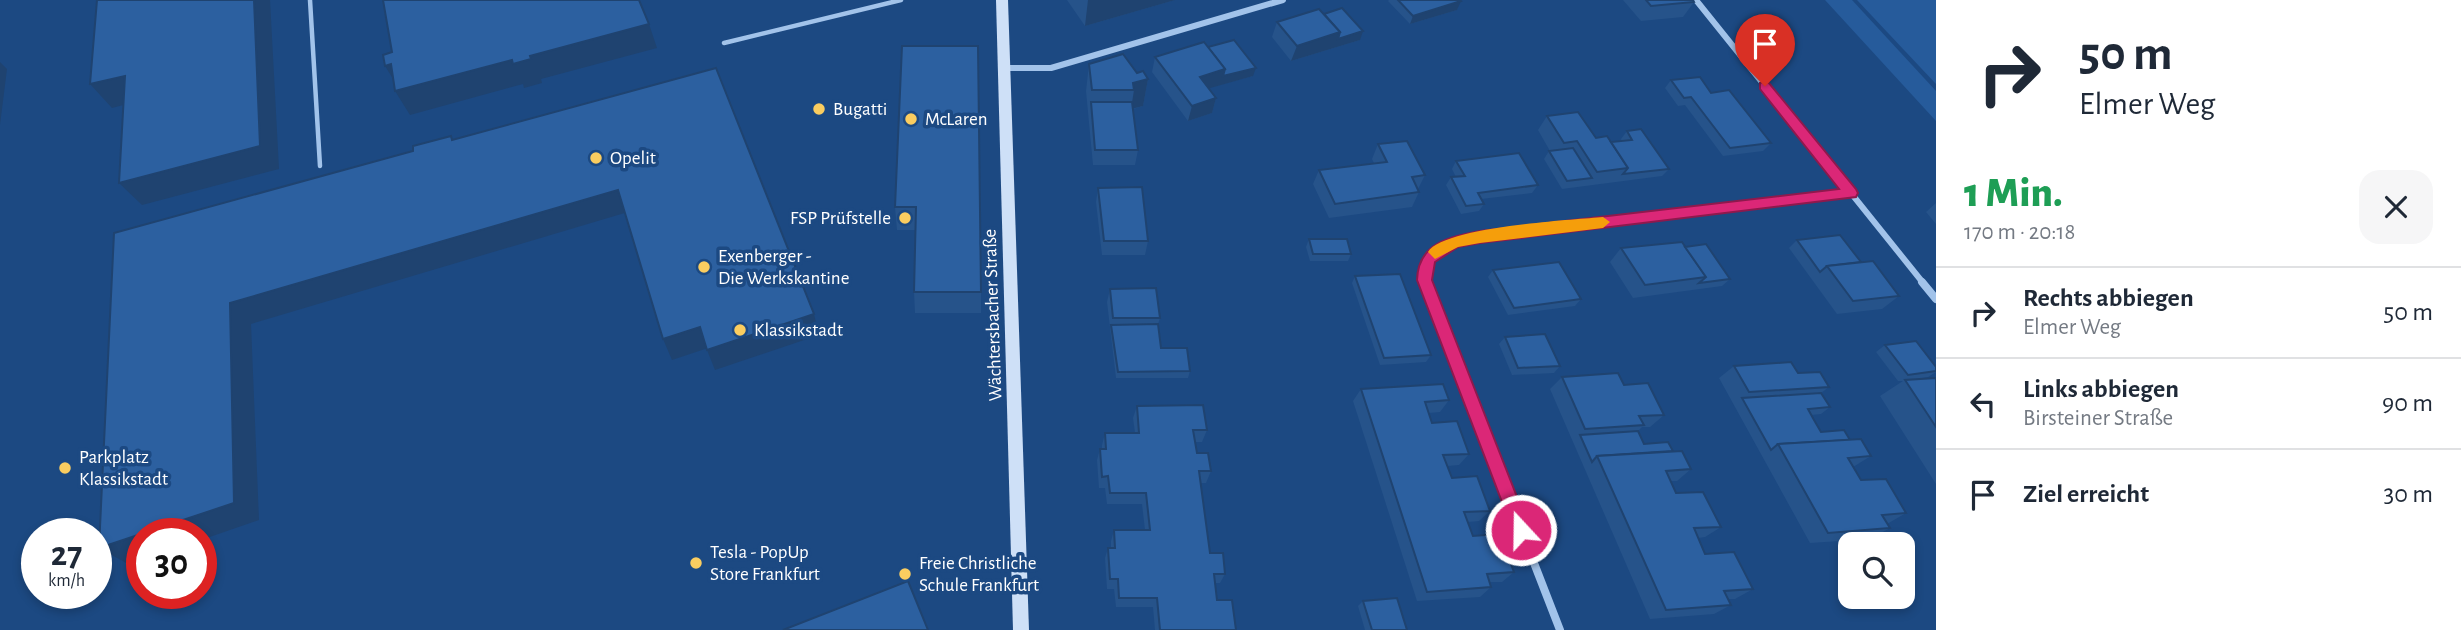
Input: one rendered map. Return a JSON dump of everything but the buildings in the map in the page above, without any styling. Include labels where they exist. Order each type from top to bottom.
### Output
[{"type":"street","name":"Wächtersbacher Straße","points":[[1002,0],[1021,630]]},
{"type":"street","points":[[1006,68],[1051,68],[1283,0]]},
{"type":"street","points":[[1696,0],[1936,299]]},
{"type":"street","points":[[1560,630],[1424,280],[1429,257],[1454,242],[1480,237],[1851,193]]},
{"type":"lane","points":[[310,0],[320,166]]},
{"type":"lane","points":[[724,43],[901,0]]},
{"type":"shaded area","points":[[1825,0],[1852,0],[1936,91],[1936,121]]},
{"type":"shaded area","points":[[1857,0],[1936,0],[1936,84]]},
{"type":"slow traffic","points":[[1435,252],[1454,242],[1480,237],[1603,222]]},
{"type":"place","name":"Bugatti","points":[[819,109]]},
{"type":"place","name":"McLaren","points":[[911,119]]},
{"type":"place","name":"Opelit","points":[[596,158]]},
{"type":"place","name":"FSP Prüfstelle","points":[[905,218]]},
{"type":"place","name":"Exenberger - Die Werkskantine","points":[[704,267]]},
{"type":"place","name":"Klassikstadt","points":[[740,330]]},
{"type":"place","name":"Parkplatz Klassikstadt","points":[[65,468]]},
{"type":"place","name":"Tesla - PopUp Store Frankfurt","points":[[696,563]]},
{"type":"place","name":"Freie Christliche Schule Frankfurt","points":[[905,574]]},
{"type":"route","points":[[1521,530],[1424,280],[1429,257],[1454,242],[1480,237],[1851,193],[1765,86]]}]
